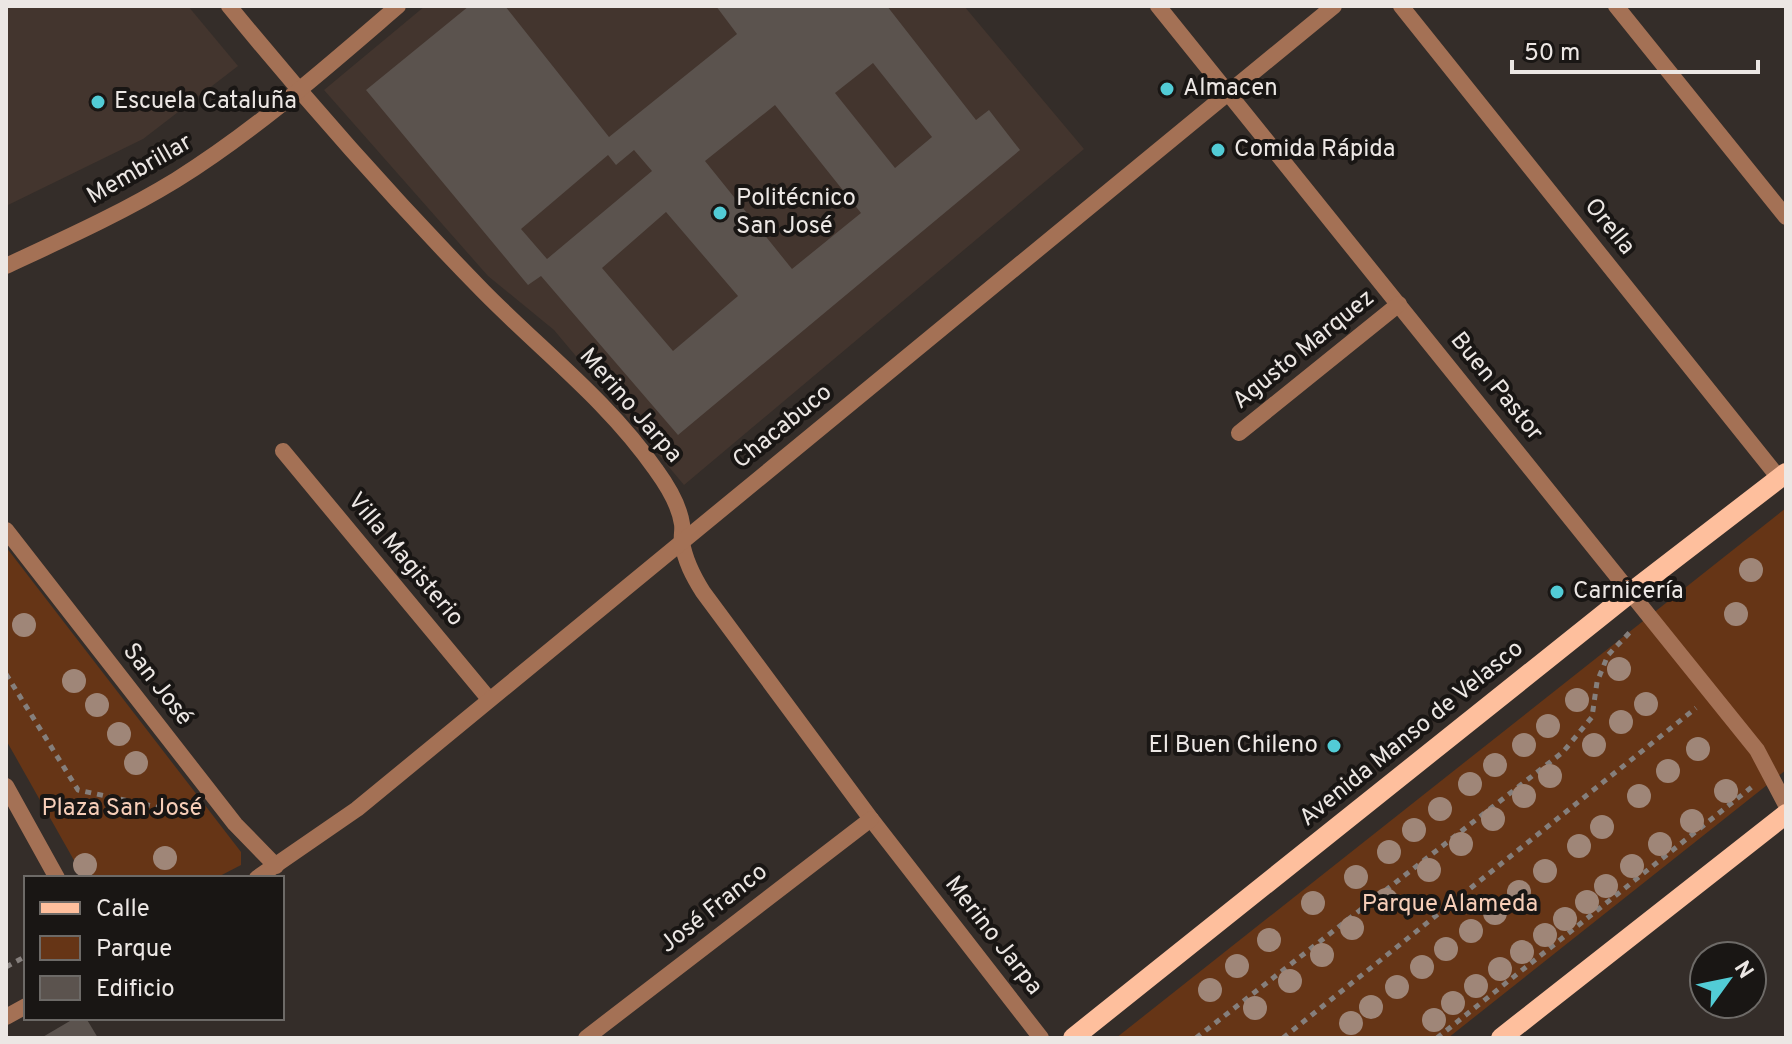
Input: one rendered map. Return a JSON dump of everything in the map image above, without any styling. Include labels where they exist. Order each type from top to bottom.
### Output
[{"type":"main road","name":"Avenida Manso de Velasco","points":[[1073,1038],[1630,593],[1783,475]]},
{"type":"main road","points":[[1501,1038],[1786,814]]},
{"type":"street","name":"Merino Jarpa","points":[[229,6],[298,91],[485,293],[580,382],[653,466],[675,502],[682,523],[687,561],[703,592],[871,819],[1041,1038]]},
{"type":"street","name":"Membrillar","points":[[6,266],[90,227],[175,180],[298,91],[398,6]]},
{"type":"street","name":"Buen Pastor","points":[[1158,6],[1757,750],[1786,805]]},
{"type":"street","name":"Chacabuco","points":[[260,876],[357,809],[1334,6]]},
{"type":"street","name":"Orella","points":[[1401,6],[1783,475]]},
{"type":"street","points":[[1616,6],[1786,217]]},
{"type":"street","name":"Agusto Marquez","points":[[1239,433],[1399,304]]},
{"type":"street","name":"Villa Magisterio","points":[[283,451],[489,699]]},
{"type":"street","name":"San José","points":[[6,530],[235,824],[276,866]]},
{"type":"street","points":[[6,786],[56,876]]},
{"type":"street","name":"José Franco","points":[[586,1038],[871,819]]},
{"type":"street","points":[[6,1017],[24,1007]]},
{"type":"path","points":[[1196,1038],[1563,752],[1592,717],[1597,682],[1608,655],[1628,633],[1650,616]]},
{"type":"path","points":[[6,674],[78,790],[235,824]]},
{"type":"path","points":[[1283,1038],[1712,695]]},
{"type":"path","points":[[1437,1038],[1769,773]]},
{"type":"path","points":[[6,967],[24,957]]},
{"type":"shaded area","name":"Escuela Cataluña","points":[[6,6],[188,6],[238,66],[143,139],[6,206]]},
{"type":"shaded area","name":"Politécnico San José","points":[[425,6],[964,6],[1084,149],[684,485],[554,330],[488,276],[324,90]]},
{"type":"green space","name":"Parque Alameda","points":[[1786,508],[1786,770],[1448,1038],[1116,1038]]},
{"type":"green space","name":"Plaza San José","points":[[6,547],[241,852],[241,865],[220,876],[83,876],[6,740]]},
{"type":"building","points":[[469,6],[505,6],[609,137],[737,34],[716,6],[887,6],[976,120],[989,110],[1020,150],[678,435],[541,276],[528,285],[366,90]],"holes":[[[873,63],[932,137],[895,168],[835,93]],[[775,105],[861,213],[792,269],[705,161]],[[634,150],[652,171],[547,259],[521,229],[608,155],[616,165]],[[666,212],[738,296],[673,351],[602,268]]]},
{"type":"building","points":[[72,1020],[87,1020],[98,1038],[41,1038]]},
{"type":"place","name":"Almacen","points":[[1167,89]]},
{"type":"place","name":"Escuela Cataluña","points":[[98,102]]},
{"type":"place","name":"Comida Rápida","points":[[1218,150]]},
{"type":"place","name":"Politécnico San José","points":[[720,213]]},
{"type":"place","name":"Carnicería","points":[[1557,592]]},
{"type":"place","name":"El Buen Chileno","points":[[1334,746]]}]
